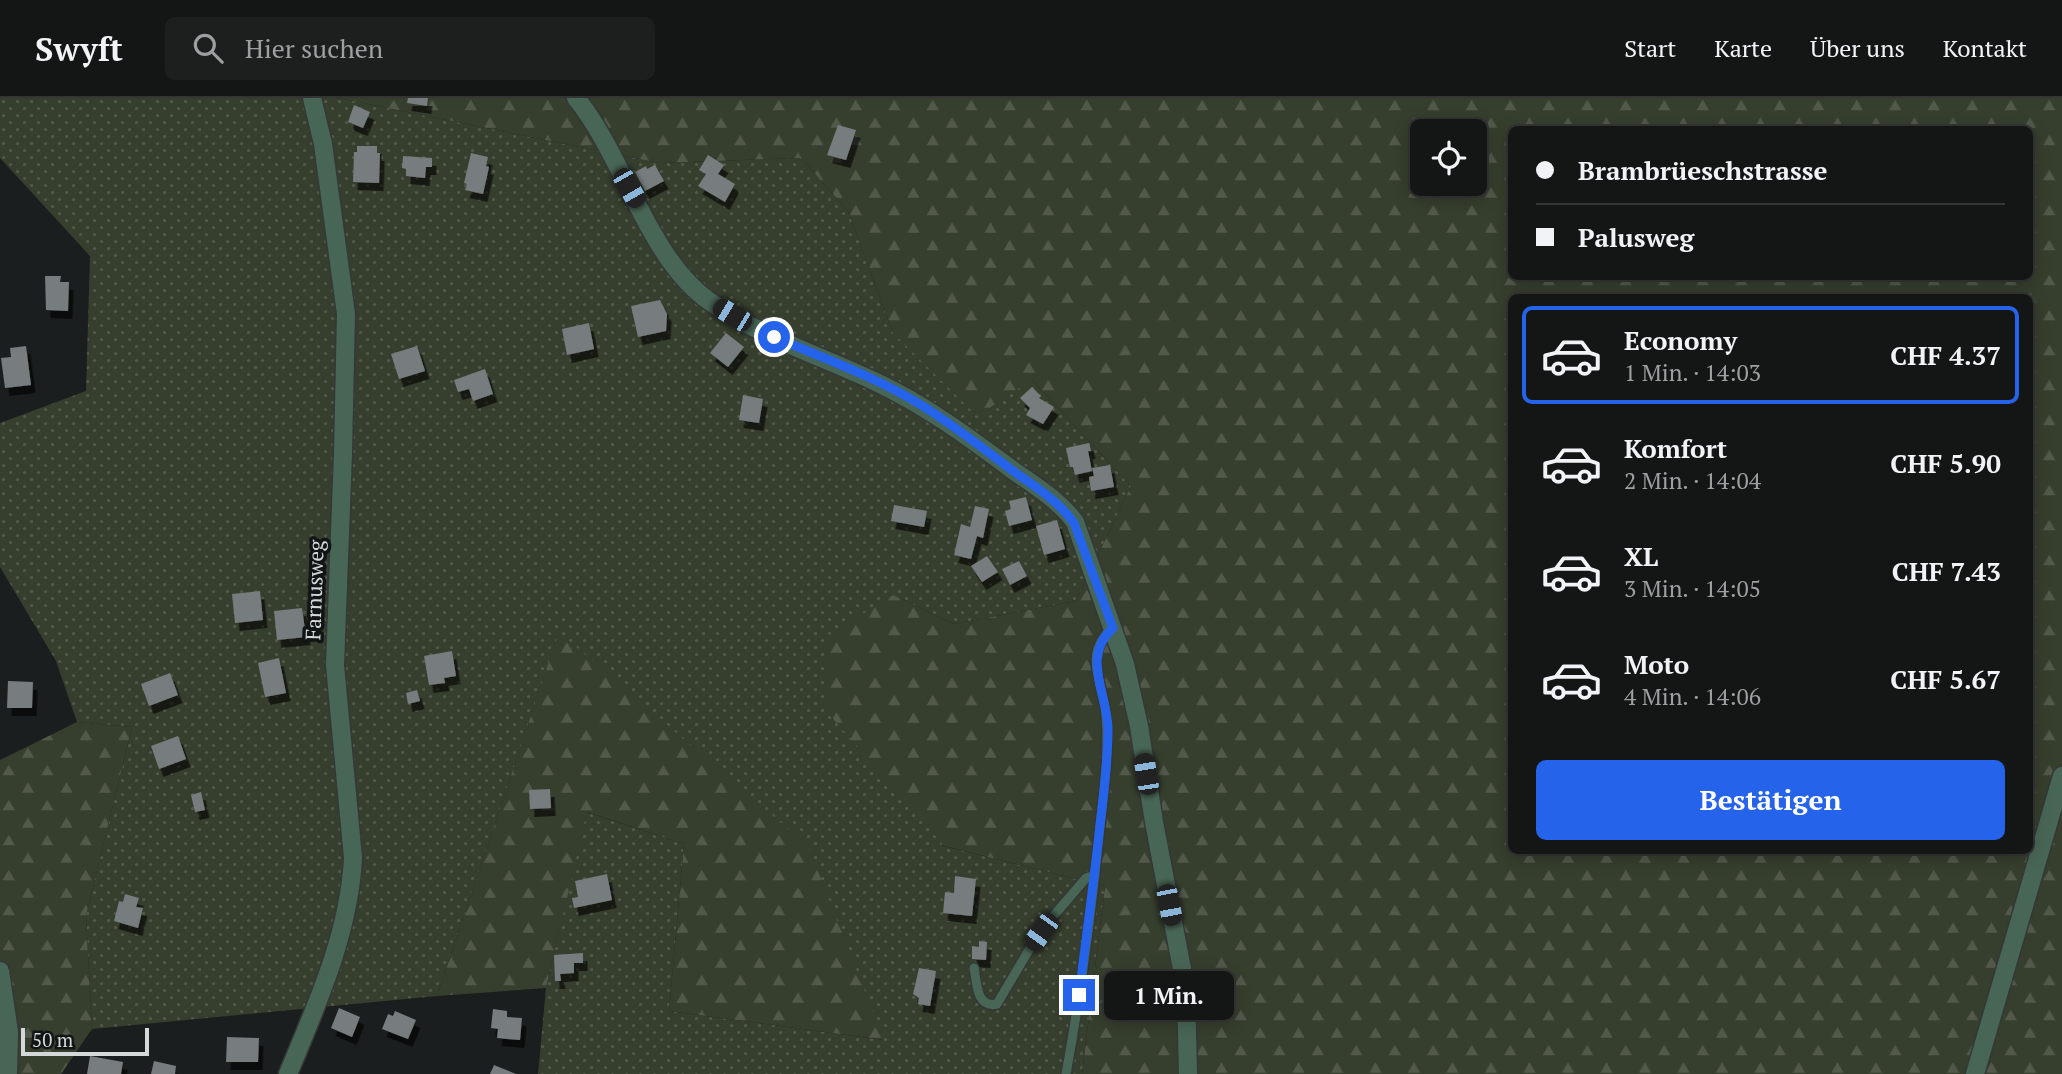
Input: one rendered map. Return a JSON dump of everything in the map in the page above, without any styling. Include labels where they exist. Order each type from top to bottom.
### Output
[{"type":"street","name":"Farnusweg","points":[[288,1074],[326,982],[340,936],[352,881],[353,858],[335,665],[346,314],[323,144],[313,98]]},
{"type":"street","points":[[576,98],[665,253],[708,300],[753,326],[919,404],[1059,504],[1074,523],[1125,664],[1139,726],[1156,834],[1186,990],[1188,1074]]},
{"type":"street","points":[[1975,1074],[2062,776]]},
{"type":"street","points":[[0,971],[9,1032],[8,1074]]},
{"type":"lane","points":[[1066,1074],[1095,875],[1105,776],[1108,725],[1096,666],[1097,649],[1103,636],[1113,628]]},
{"type":"lane","points":[[974,968],[984,1003],[997,1004],[1033,943],[1050,920],[1086,878],[1095,875]]},
{"type":"green space","points":[[0,98],[338,98],[659,163],[801,158],[848,211],[893,333],[1032,380],[1131,486],[1076,601],[954,624],[893,595],[943,846],[1105,886],[1082,1074],[538,1074],[546,988],[586,812],[684,844],[669,1011],[883,1040],[559,633],[437,996],[92,1029],[86,916],[132,727],[77,722],[56,661],[0,567],[0,423],[86,391],[90,256],[0,158]]},
{"type":"green space","points":[[338,98],[2062,98],[2062,1074],[1082,1074],[1105,886],[944,846],[828,713],[827,636],[893,595],[954,624],[1076,601],[1131,486],[1032,380],[977,416],[893,333],[848,211],[801,158],[659,163]]},
{"type":"green space","points":[[559,632],[808,846],[884,1040],[669,1011],[684,844],[587,812],[546,988],[437,996]]},
{"type":"green space","points":[[77,722],[132,727],[86,916],[92,1029],[61,1074],[0,1074],[0,760]]},
{"type":"building","points":[[408,98],[428,98],[427,106],[407,103]]},
{"type":"building","points":[[354,105],[370,112],[363,128],[348,122]]},
{"type":"building","points":[[838,125],[856,130],[846,160],[827,155]]},
{"type":"building","points":[[357,146],[377,146],[377,153],[380,153],[379,183],[353,182],[354,152],[357,152]]},
{"type":"building","points":[[471,153],[488,157],[486,166],[489,167],[483,194],[465,190],[467,184],[464,183]]},
{"type":"building","points":[[708,155],[724,165],[718,174],[735,184],[725,202],[698,186],[706,174],[699,170]]},
{"type":"building","points":[[403,156],[432,158],[432,167],[426,167],[425,178],[406,176],[406,169],[402,168]]},
{"type":"building","points":[[655,165],[664,181],[645,191],[635,172]]},
{"type":"building","points":[[45,276],[61,276],[60,282],[69,282],[68,311],[46,310]]},
{"type":"building","points":[[660,300],[667,314],[666,331],[638,337],[631,306]]},
{"type":"building","points":[[589,323],[594,349],[567,355],[562,329]]},
{"type":"building","points":[[726,333],[744,347],[728,367],[710,353]]},
{"type":"building","points":[[26,346],[31,385],[5,388],[1,358],[11,357],[10,348]]},
{"type":"building","points":[[417,346],[425,371],[399,379],[391,354]]},
{"type":"building","points":[[485,369],[493,394],[473,401],[469,389],[458,392],[454,380]]},
{"type":"building","points":[[1032,387],[1041,396],[1039,398],[1054,407],[1043,424],[1026,415],[1030,408],[1020,398]]},
{"type":"building","points":[[743,395],[763,399],[759,423],[739,420]]},
{"type":"building","points":[[1089,443],[1092,471],[1075,475],[1073,467],[1070,467],[1066,448]]},
{"type":"building","points":[[1110,465],[1114,487],[1091,491],[1089,477],[1094,476],[1092,468]]},
{"type":"building","points":[[1026,497],[1032,520],[1009,526],[1005,511],[1011,509],[1009,501]]},
{"type":"building","points":[[894,505],[927,511],[924,527],[891,521]]},
{"type":"building","points":[[975,506],[989,509],[983,538],[977,536],[971,559],[954,555],[961,524],[970,527]]},
{"type":"building","points":[[1057,520],[1065,549],[1044,555],[1036,526]]},
{"type":"building","points":[[987,556],[998,572],[982,582],[971,566]]},
{"type":"building","points":[[1019,561],[1027,576],[1010,585],[1002,569]]},
{"type":"building","points":[[260,591],[263,620],[235,623],[232,594]]},
{"type":"building","points":[[302,608],[306,637],[277,640],[274,611]]},
{"type":"building","points":[[452,651],[456,676],[444,678],[445,683],[429,685],[424,656]]},
{"type":"building","points":[[279,658],[286,693],[265,697],[258,663]]},
{"type":"building","points":[[170,673],[178,695],[149,706],[141,684]]},
{"type":"building","points":[[8,681],[33,682],[32,708],[7,708]]},
{"type":"building","points":[[417,690],[420,701],[408,704],[406,693]]},
{"type":"building","points":[[178,736],[186,759],[159,769],[151,746]]},
{"type":"building","points":[[550,789],[551,808],[530,809],[529,790]]},
{"type":"building","points":[[201,792],[205,810],[195,812],[191,795]]},
{"type":"building","points":[[607,874],[612,900],[574,908],[572,898],[578,897],[575,881]]},
{"type":"building","points":[[955,876],[976,879],[972,916],[943,913],[945,892],[954,893]]},
{"type":"building","points":[[125,894],[139,898],[136,907],[143,908],[138,928],[114,921],[119,901],[123,902]]},
{"type":"building","points":[[979,941],[987,942],[986,960],[972,959],[972,946],[979,947]]},
{"type":"building","points":[[583,953],[583,963],[574,963],[574,973],[560,974],[561,981],[555,981],[554,955]]},
{"type":"building","points":[[919,968],[936,971],[930,1006],[918,1004],[919,998],[913,994]]},
{"type":"building","points":[[339,1008],[360,1017],[352,1037],[331,1028]]},
{"type":"building","points":[[493,1009],[507,1011],[507,1017],[522,1018],[520,1040],[497,1038],[498,1029],[491,1028]]},
{"type":"building","points":[[395,1011],[416,1020],[408,1039],[382,1029],[388,1014],[393,1016]]},
{"type":"building","points":[[227,1037],[259,1038],[258,1062],[226,1062]]},
{"type":"building","points":[[90,1056],[123,1062],[121,1074],[87,1074]]},
{"type":"building","points":[[154,1061],[176,1066],[175,1074],[151,1074]]},
{"type":"building","points":[[494,1065],[516,1074],[490,1074]]},
{"type":"route","points":[[774,337],[879,383],[919,404],[1046,494],[1067,512],[1074,523],[1113,628],[1103,636],[1097,649],[1096,666],[1108,725],[1107,750],[1095,875],[1079,995]]}]
